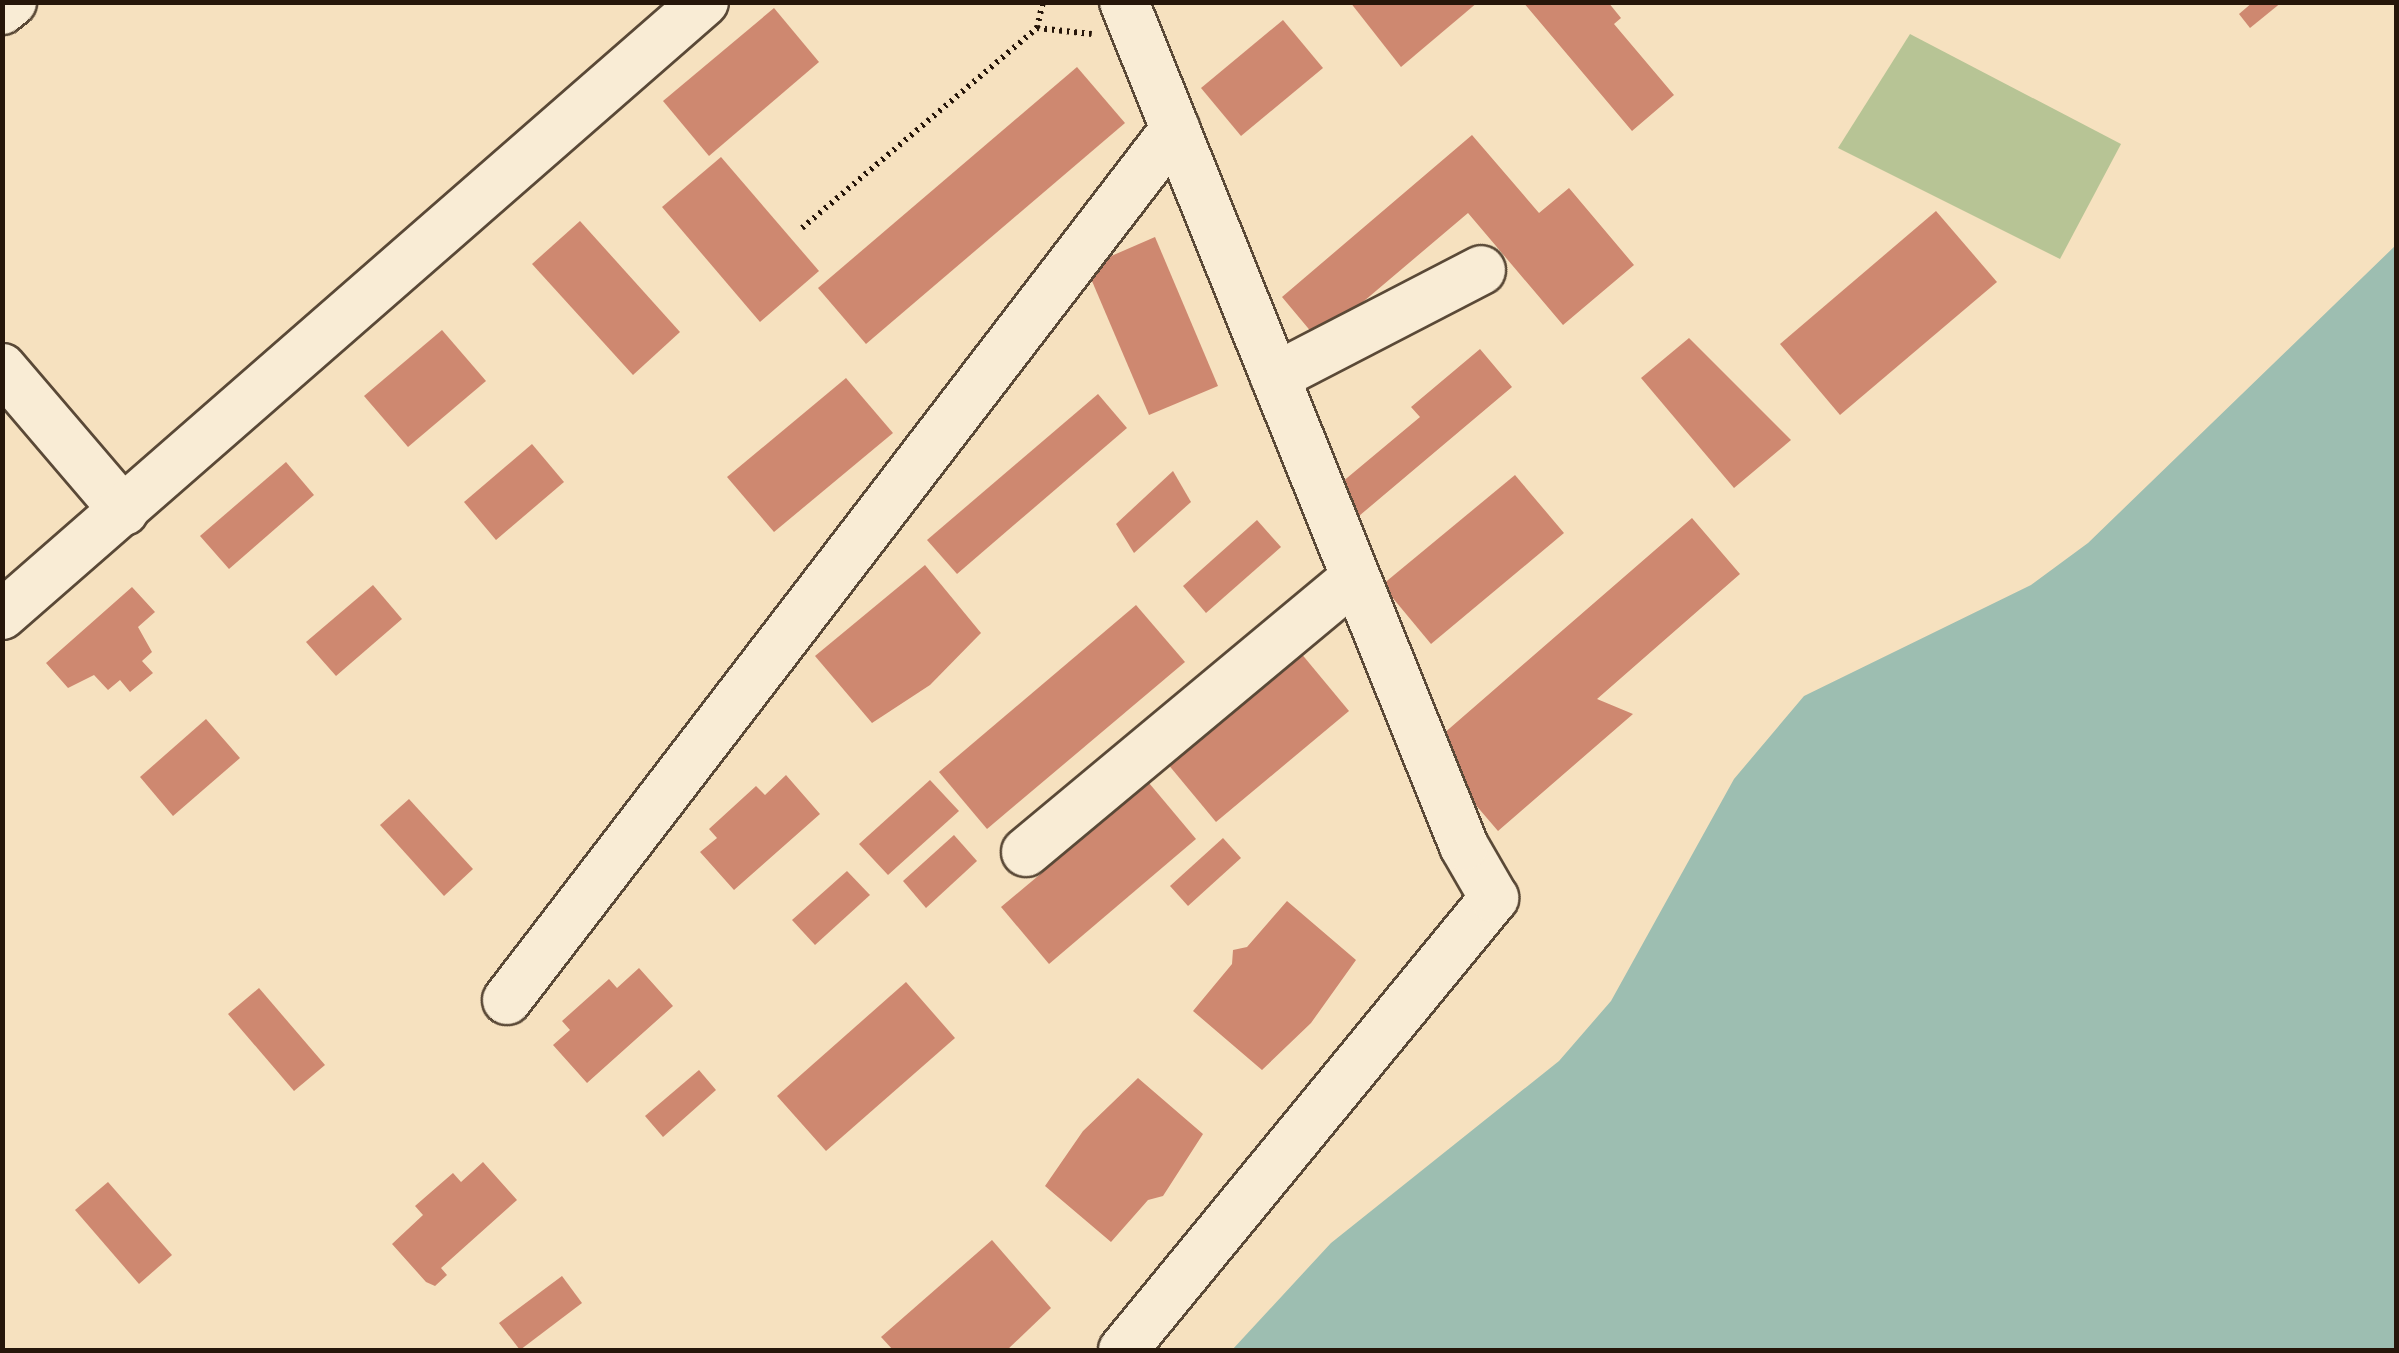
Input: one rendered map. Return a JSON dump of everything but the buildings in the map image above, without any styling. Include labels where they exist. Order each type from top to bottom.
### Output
[{"type":"street","points":[[2,10],[12,2]]},
{"type":"street","points":[[2,615],[704,2]]},
{"type":"street","points":[[1123,1350],[1494,898],[1355,578],[1128,11]]},
{"type":"street","points":[[508,1000],[1175,129]]},
{"type":"street","points":[[1275,377],[1482,270]]},
{"type":"street","points":[[2,368],[124,511]]},
{"type":"street","points":[[1026,852],[1355,578]]},
{"type":"path","points":[[802,228],[1037,28],[1043,2]]},
{"type":"path","points":[[1037,28],[1080,39],[1128,11]]},
{"type":"green space","points":[[1910,34],[2121,144],[2060,259],[1838,148]]},
{"type":"shaded area","points":[[2396,245],[2396,1350],[1232,1350],[1331,1243],[1559,1061],[1611,1001],[1734,779],[1804,696],[2031,585],[2088,543]]}]
